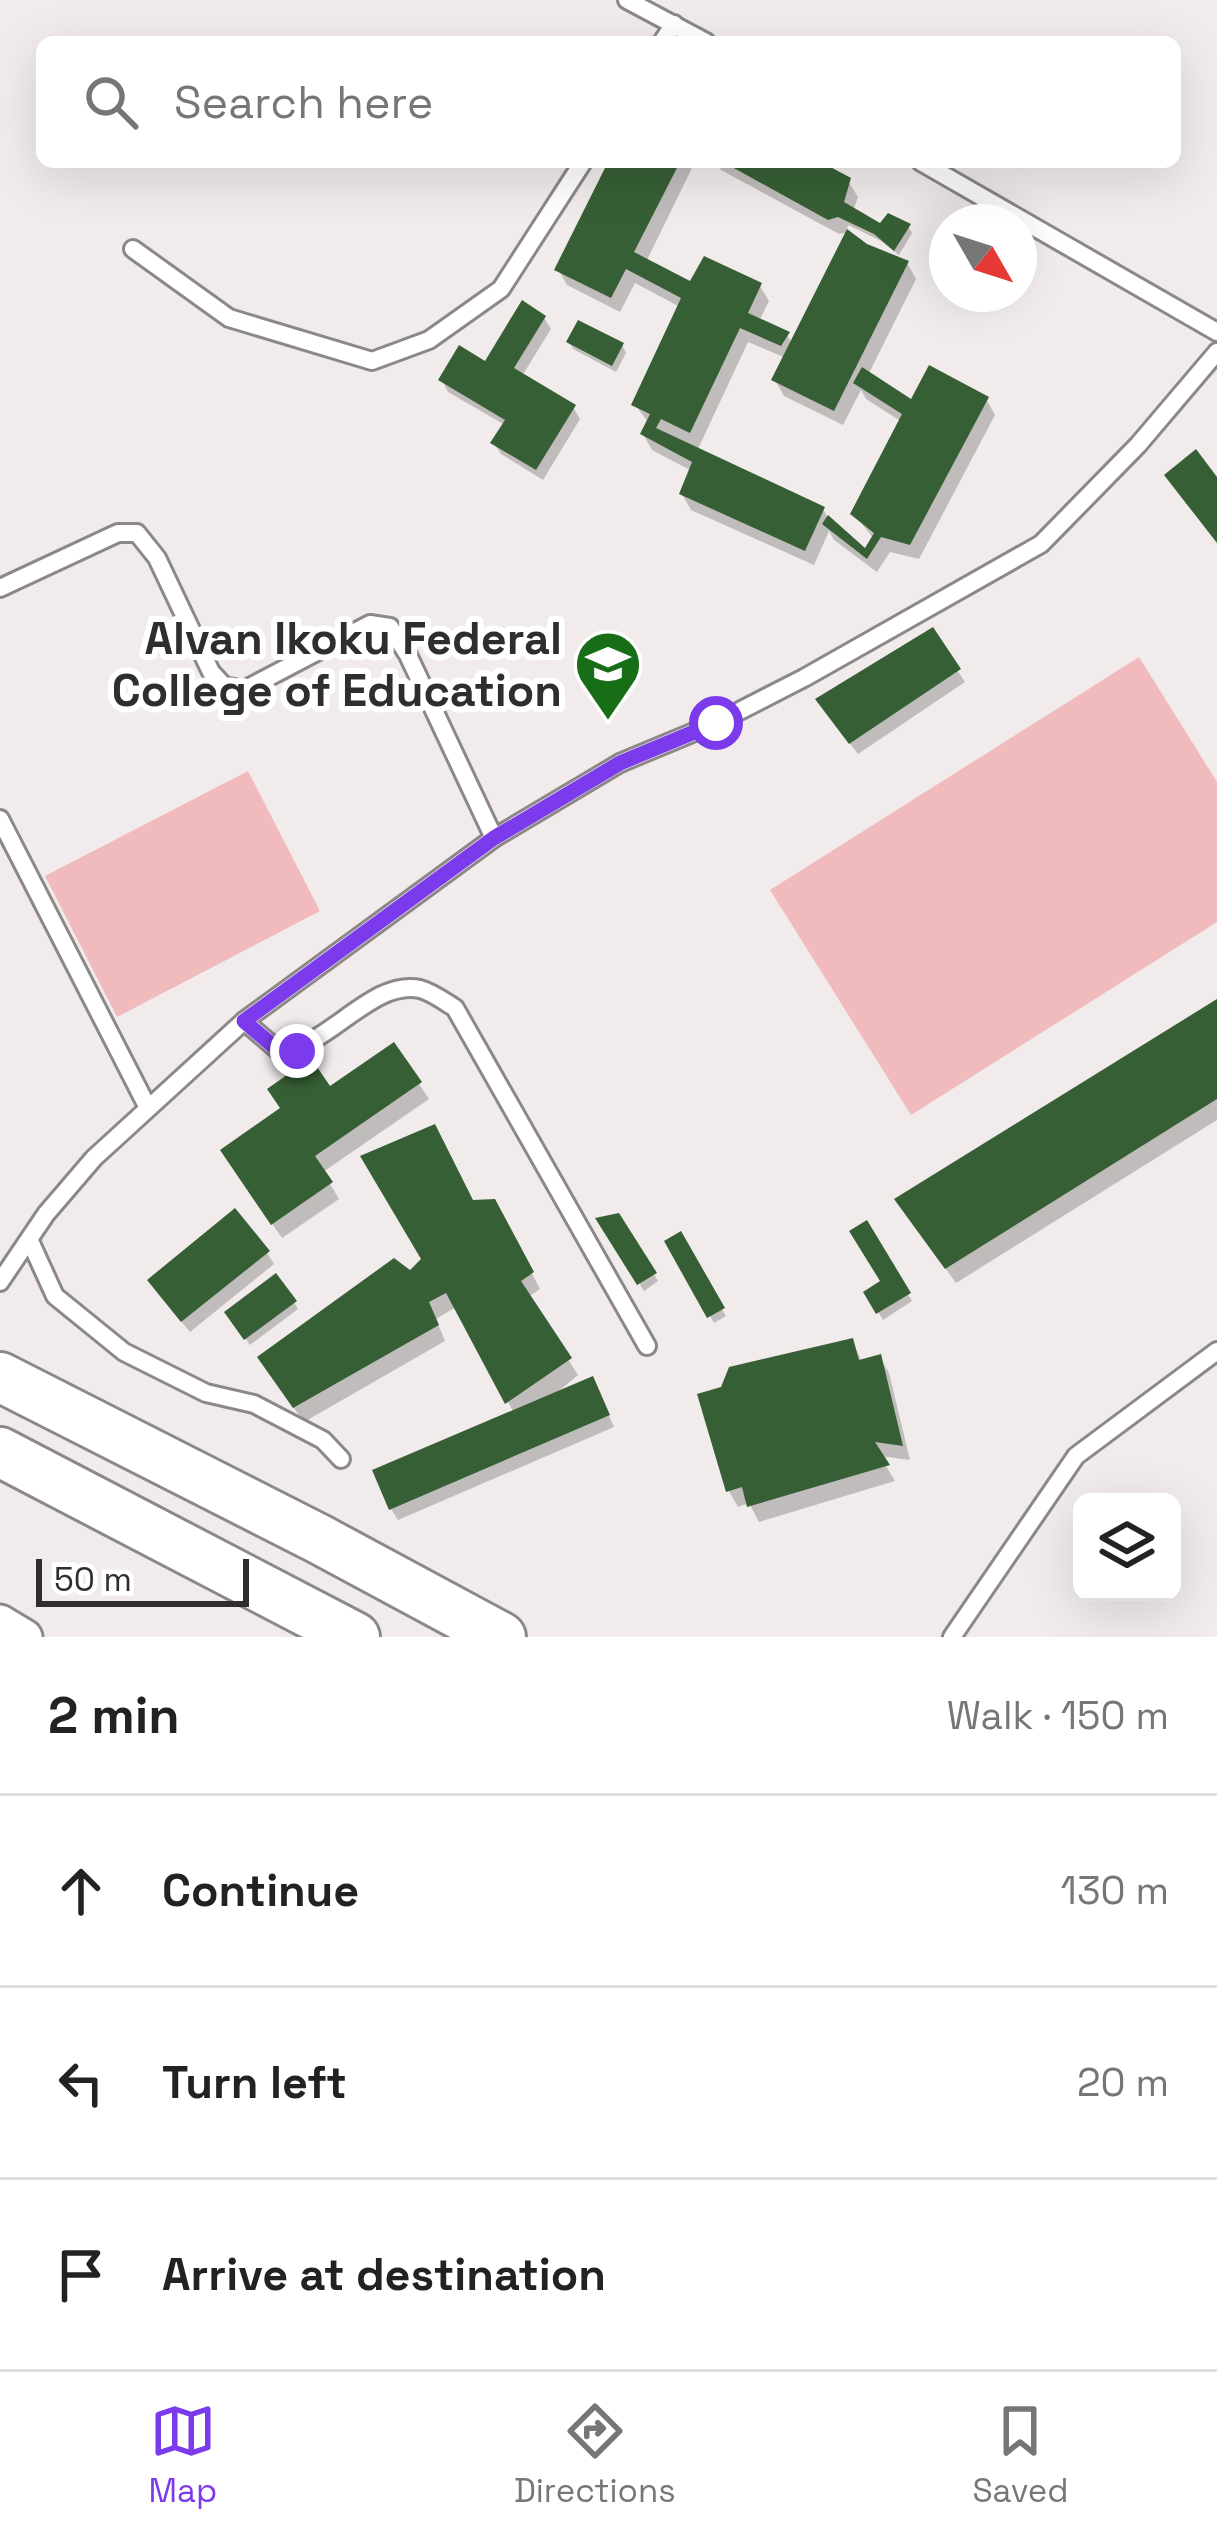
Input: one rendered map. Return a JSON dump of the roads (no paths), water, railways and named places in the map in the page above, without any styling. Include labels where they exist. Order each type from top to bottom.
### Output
[{"type":"main road","points":[[0,1377],[501,1637]]},
{"type":"main road","points":[[0,1452],[355,1637]]},
{"type":"street","points":[[0,1622],[25,1637]]},
{"type":"lane","points":[[627,0],[695,36]]},
{"type":"lane","points":[[666,36],[674,24]]},
{"type":"lane","points":[[133,249],[229,319],[372,361],[429,340],[501,289],[580,168]]},
{"type":"lane","points":[[931,168],[1217,332]]},
{"type":"lane","points":[[0,1282],[46,1214],[82,1172],[147,1106],[244,1021],[494,838],[620,763],[716,723],[804,678],[1041,544],[1138,446],[1217,352]]},
{"type":"lane","points":[[0,588],[118,533],[137,533],[158,558],[211,672],[224,686],[244,690],[370,624],[390,627],[408,655],[494,838]]},
{"type":"lane","points":[[0,819],[147,1106]]},
{"type":"lane","points":[[244,1021],[279,1051],[297,1051],[358,1009],[397,990],[420,989],[455,1008],[647,1346]]},
{"type":"lane","points":[[30,1241],[55,1296],[124,1352],[206,1393],[254,1404],[323,1440],[341,1459]]},
{"type":"lane","points":[[952,1637],[1076,1456],[1217,1351]]},
{"type":"place","name":"Alvan Ikoku Federal College of Education","points":[[608,723]]}]
